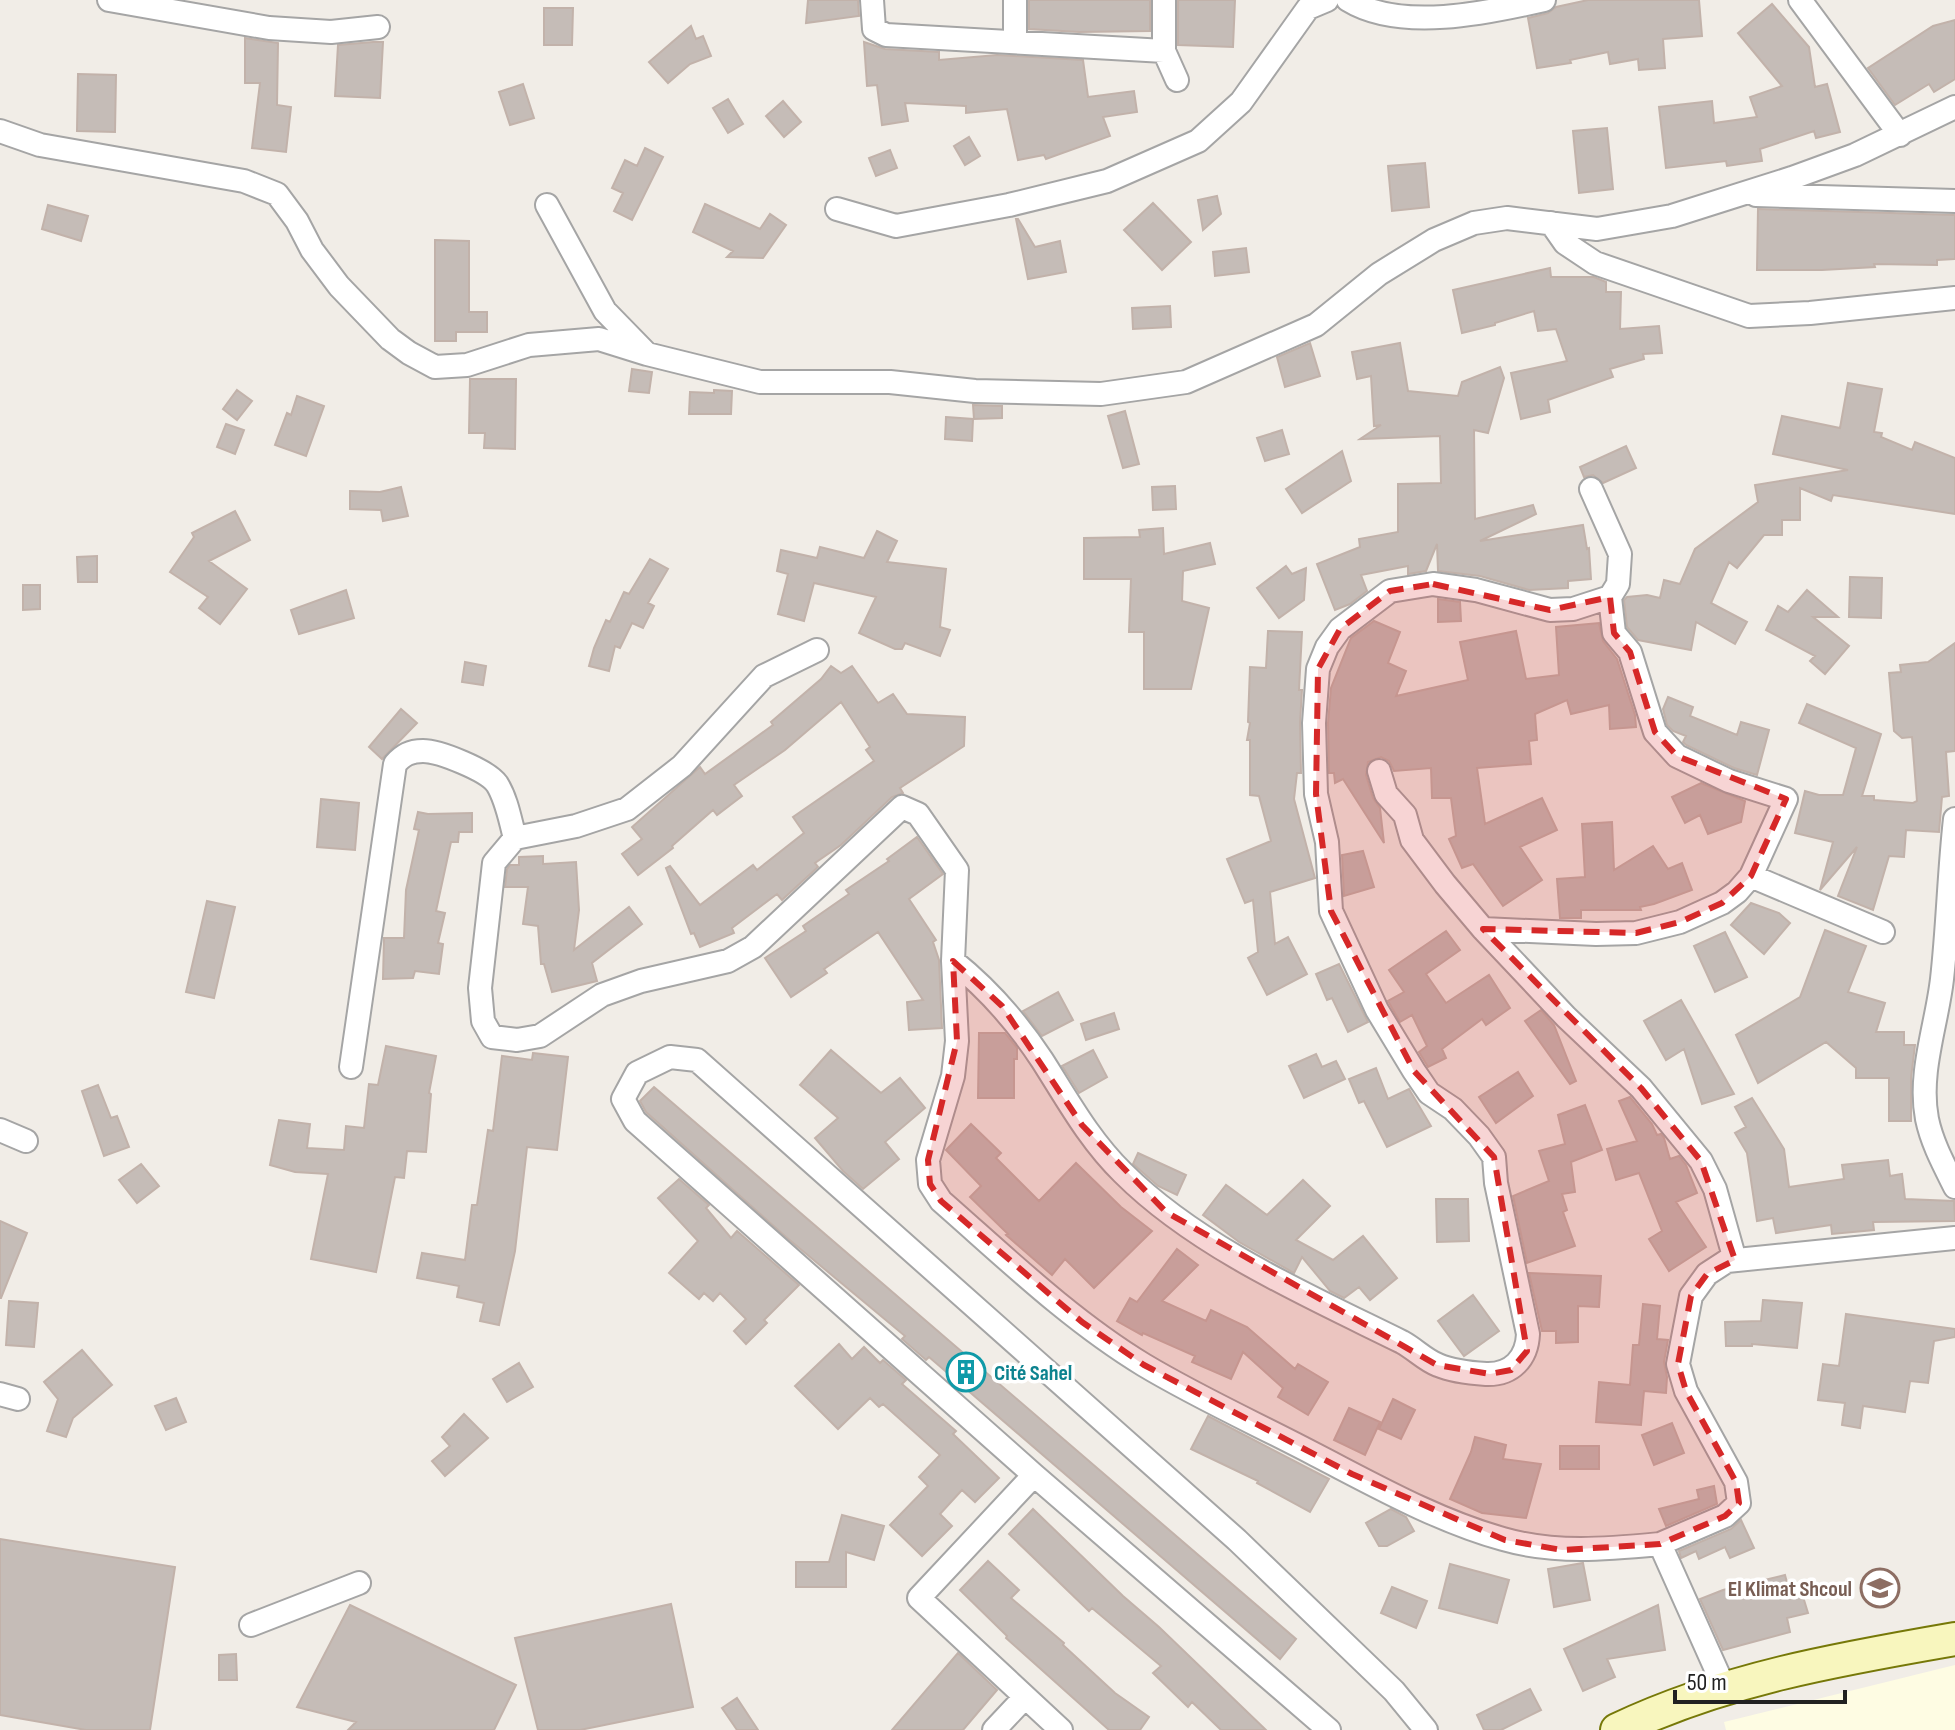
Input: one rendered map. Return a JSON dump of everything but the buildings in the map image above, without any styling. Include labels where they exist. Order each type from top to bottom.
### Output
[{"type":"main road","points":[[1617,1730],[1654,1712],[1724,1687],[1789,1670],[1955,1639]]},
{"type":"street","points":[[109,0],[269,28],[331,32],[378,27]]},
{"type":"street","points":[[872,0],[874,29],[886,35],[1164,51]]},
{"type":"street","points":[[1015,0],[1015,41]]},
{"type":"street","points":[[1164,0],[1164,51],[1177,80]]},
{"type":"street","points":[[837,209],[896,226],[1009,205],[1107,181],[1198,141],[1241,102],[1308,8],[1327,0]]},
{"type":"street","points":[[1348,0],[1363,9],[1389,16],[1403,16],[1490,13],[1544,0]]},
{"type":"street","points":[[1800,0],[1900,135]]},
{"type":"street","points":[[0,131],[40,145],[244,181],[277,194],[339,286],[390,339],[435,367],[467,365],[529,345],[599,339],[760,382],[890,382],[975,391],[1101,394],[1186,382],[1316,325],[1379,274],[1434,240],[1474,223],[1507,218],[1597,229],[1672,216],[1817,169],[1900,135],[1955,107]]},
{"type":"street","points":[[1738,194],[1955,201]]},
{"type":"street","points":[[547,205],[605,311],[647,354]]},
{"type":"street","points":[[1551,223],[1565,243],[1595,263],[1749,316],[1955,298]]},
{"type":"street","points":[[1483,929],[1636,933],[1680,922],[1722,903],[1751,876],[1786,799],[1729,781],[1677,756],[1655,732],[1630,652],[1614,633],[1610,597],[1618,584],[1620,554],[1591,489]]},
{"type":"street","points":[[953,961],[1002,1006],[1040,1058],[1082,1125],[1121,1172],[1166,1212],[1223,1248],[1406,1344],[1437,1365],[1490,1374],[1511,1370],[1527,1351],[1528,1334],[1496,1183],[1494,1157],[1453,1109],[1429,1093],[1414,1071],[1377,1010],[1331,911],[1327,842],[1316,794],[1314,723],[1318,669],[1327,647],[1340,629],[1390,591],[1433,584],[1476,590],[1550,610],[1573,609],[1610,597]]},
{"type":"street","points":[[817,650],[764,676],[682,766],[627,809],[576,826],[515,838],[494,863],[480,988],[483,1021],[492,1037],[517,1040],[540,1036],[602,995],[641,981],[728,961],[753,947],[786,919],[902,807],[918,814],[957,870],[953,961],[956,1053],[953,1076],[928,1160],[930,1184],[941,1201],[1082,1322],[1144,1365],[1352,1474],[1447,1519],[1505,1540],[1562,1550],[1660,1544],[1725,1516],[1739,1503],[1736,1482],[1686,1391],[1678,1364],[1691,1296],[1707,1274],[1727,1261],[1955,1238]]},
{"type":"street","points":[[351,1067],[395,764],[405,754],[425,750],[469,765],[495,781],[505,801],[515,838]]},
{"type":"street","points":[[1379,771],[1386,794],[1405,815],[1412,840],[1483,929],[1566,1017],[1641,1088],[1701,1161],[1715,1189],[1735,1260]]},
{"type":"street","points":[[1955,819],[1947,884],[1942,979],[1925,1087],[1927,1117],[1933,1140],[1955,1187]]},
{"type":"street","points":[[1751,876],[1883,932]]},
{"type":"street","points":[[1329,1730],[1034,1475],[635,1121],[623,1099],[637,1073],[670,1057],[697,1060],[1237,1540],[1394,1691],[1426,1730]]},
{"type":"street","points":[[0,1130],[26,1141]]},
{"type":"street","points":[[1034,1475],[919,1598],[1061,1730]]},
{"type":"street","points":[[1660,1544],[1724,1687]]},
{"type":"street","points":[[251,1625],[359,1583]]},
{"type":"street","points":[[994,1730],[1025,1697]]},
{"type":"highlighted area","points":[[1433,584],[1550,610],[1610,597],[1614,633],[1630,652],[1655,732],[1677,756],[1786,799],[1751,876],[1722,903],[1680,922],[1636,933],[1483,929],[1641,1088],[1701,1161],[1735,1260],[1707,1274],[1691,1296],[1678,1364],[1686,1391],[1736,1482],[1739,1503],[1725,1516],[1660,1544],[1562,1550],[1505,1540],[1352,1474],[1144,1365],[1082,1322],[941,1201],[930,1184],[928,1160],[957,1041],[953,961],[1002,1006],[1082,1125],[1166,1212],[1437,1365],[1490,1374],[1511,1370],[1527,1351],[1494,1157],[1414,1071],[1331,911],[1316,794],[1318,669],[1340,629],[1390,591]]},
{"type":"shaded area","points":[[1955,1665],[1955,1730],[1726,1730],[1724,1722]]},
{"type":"place","name":"Cité Sahel","points":[[966,1372]]},
{"type":"place","name":"El Klimat Shcoul","points":[[1880,1588]]}]
